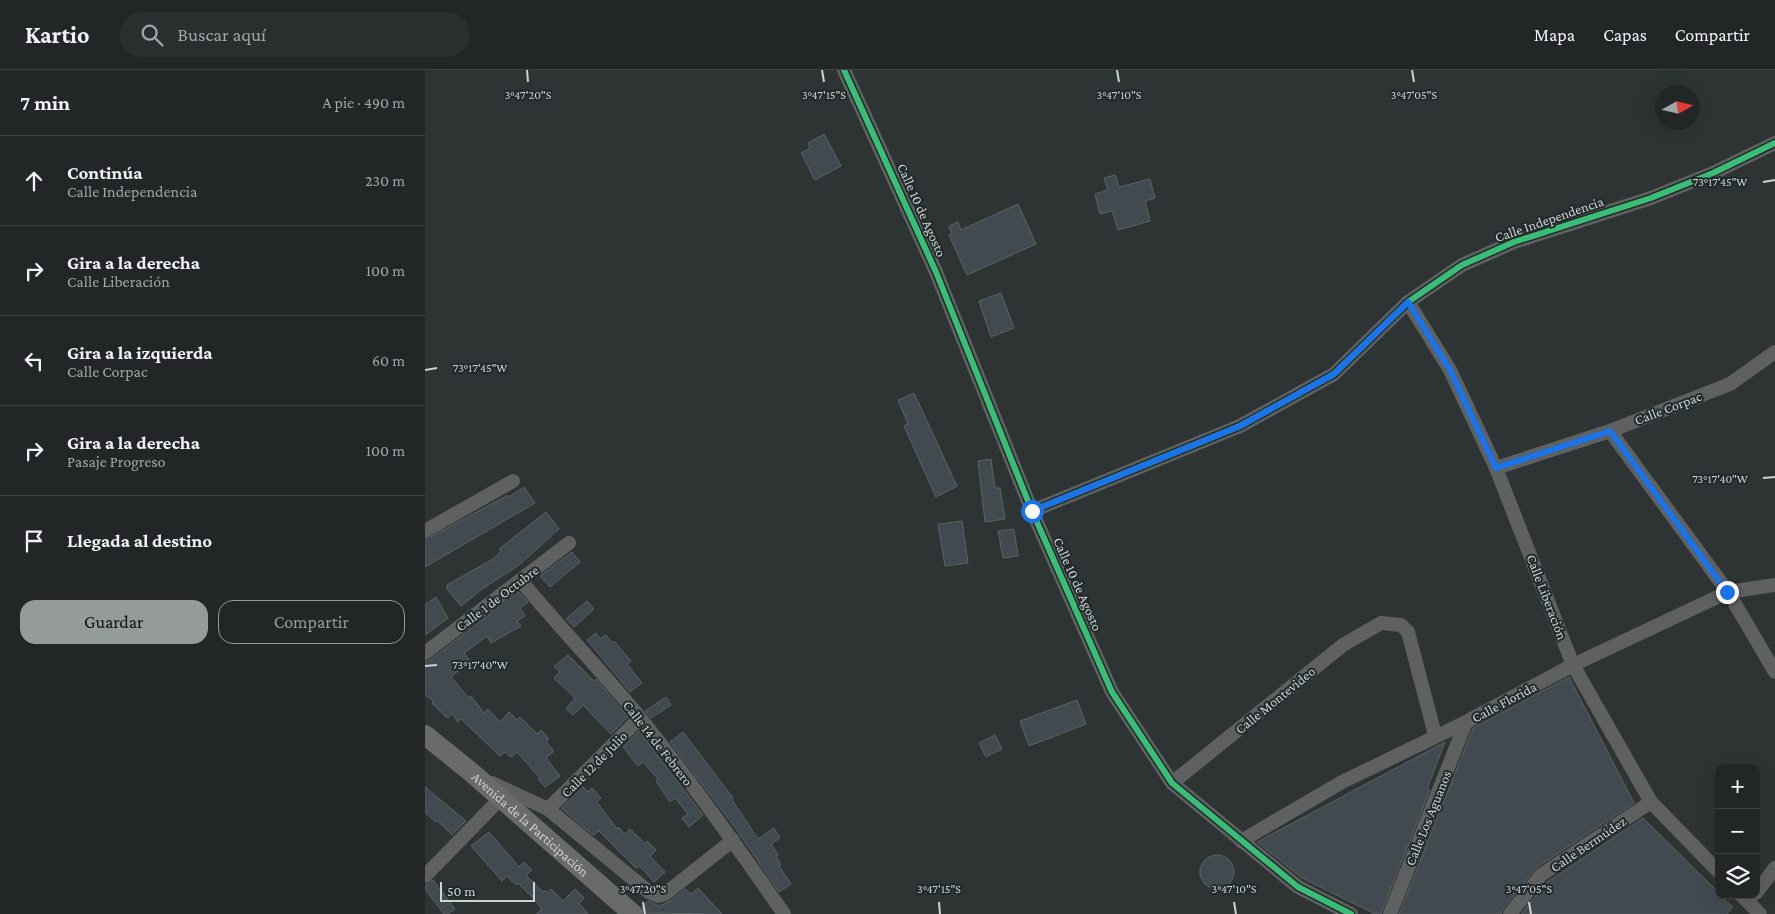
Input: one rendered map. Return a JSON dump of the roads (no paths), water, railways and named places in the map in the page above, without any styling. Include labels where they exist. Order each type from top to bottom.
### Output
[{"type":"main road","name":"Avenida de la Participación","points":[[425,735],[471,772],[633,914]]},
{"type":"street","name":"Calle 10 de Agosto","points":[[844,70],[936,272],[1032,511],[1112,692],[1172,783],[1298,887],[1351,914]]},
{"type":"street","name":"Calle Independencia","points":[[1032,511],[1240,426],[1334,374],[1408,302],[1462,265],[1515,242],[1651,198],[1713,173],[1775,143]]},
{"type":"street","name":"Calle Liberación","points":[[1408,302],[1450,370],[1496,468],[1573,665],[1651,802],[1715,868]]},
{"type":"street","name":"Calle Corpac","points":[[1496,468],[1610,431],[1730,384],[1775,352]]},
{"type":"street","points":[[1610,431],[1727,592],[1775,672]]},
{"type":"street","points":[[425,531],[513,481]]},
{"type":"street","name":"Calle 1 de Octubre","points":[[425,653],[569,543]]},
{"type":"street","name":"Calle 14 de Febrero","points":[[521,581],[559,628],[640,718],[733,840],[784,914]]},
{"type":"street","name":"Calle Florida","points":[[1241,841],[1342,782],[1435,735],[1466,722],[1573,665],[1727,592],[1775,585]]},
{"type":"street","name":"Calle Montevideo","points":[[1172,783],[1343,645],[1381,623],[1401,625],[1408,632],[1435,735]]},
{"type":"street","name":"Calle 12 de Julio","points":[[547,809],[640,718]]},
{"type":"street","name":"Calle Los Aguanos","points":[[1390,914],[1466,722]]},
{"type":"street","points":[[471,772],[547,809],[649,892],[658,896],[665,894],[733,840]]},
{"type":"street","points":[[425,876],[500,799]]},
{"type":"street","name":"Calle Bermúdez","points":[[1510,914],[1541,875],[1651,802]]},
{"type":"street","points":[[1760,914],[1748,900],[1775,868]]}]
